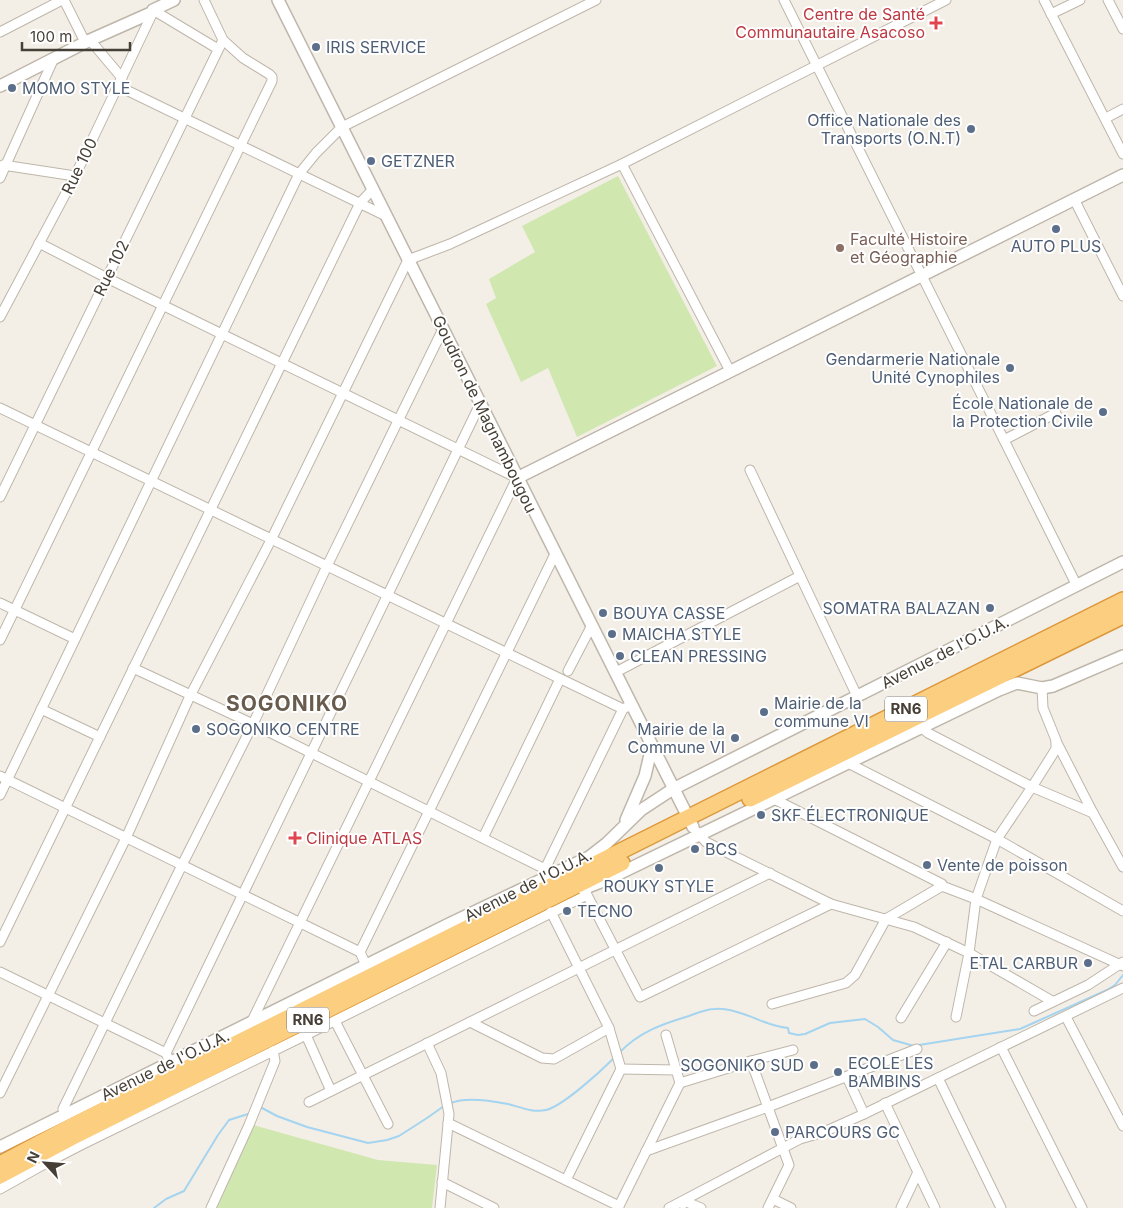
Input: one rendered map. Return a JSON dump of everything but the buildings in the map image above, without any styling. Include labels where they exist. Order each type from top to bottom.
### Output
[{"type":"highway","name":"Avenue de l'O.U.A.","points":[[694,827],[1123,600]]},
{"type":"highway","name":"Avenue de l'O.U.A.","points":[[0,1164],[553,880],[694,827],[1123,616]]},
{"type":"highway","name":"Avenue de l'O.U.A.","points":[[0,1176],[553,880]]},
{"type":"street","points":[[0,32],[63,0],[87,41],[120,82],[184,119],[386,216]]},
{"type":"street","points":[[0,86],[87,41],[174,0]]},
{"type":"street","points":[[0,640],[272,81],[272,77],[243,58],[223,40],[204,0]]},
{"type":"street","name":"Goudron de Magnambougou","points":[[278,0],[616,672],[628,707],[652,746],[694,827]]},
{"type":"street","points":[[0,795],[4,778],[41,709],[299,174],[316,153],[342,127],[596,0]]},
{"type":"street","points":[[784,0],[1076,586]]},
{"type":"street","points":[[0,1093],[126,838],[190,696],[272,540],[408,260],[450,244],[622,164],[946,0]]},
{"type":"street","points":[[1044,0],[1123,154]]},
{"type":"street","points":[[1051,14],[1080,0]]},
{"type":"street","points":[[1108,0],[1123,29]]},
{"type":"street","points":[[153,11],[218,49]]},
{"type":"street","name":"Rue 100","points":[[0,318],[74,176],[153,11]]},
{"type":"street","name":"Rue 102","points":[[0,497],[223,40]]},
{"type":"street","points":[[0,178],[3,165],[54,58]]},
{"type":"street","points":[[1106,118],[1123,110]]},
{"type":"street","points":[[622,164],[730,371]]},
{"type":"street","points":[[3,165],[74,176]]},
{"type":"street","points":[[251,1022],[517,478],[1123,175]]},
{"type":"street","points":[[0,942],[360,204],[373,189]]},
{"type":"street","points":[[1074,199],[1123,296]]},
{"type":"street","points":[[39,243],[517,478]]},
{"type":"street","points":[[68,1112],[63,1109],[104,1023],[253,724],[327,566],[443,329]]},
{"type":"street","points":[[0,972],[104,1023],[168,1058],[243,894],[481,402]]},
{"type":"street","points":[[0,408],[560,679],[628,707],[553,880]]},
{"type":"street","points":[[1004,440],[1056,413]]},
{"type":"street","points":[[750,470],[857,696]]},
{"type":"street","points":[[360,952],[555,554]]},
{"type":"street","name":"Avenue de l'O.U.A.","points":[[0,1147],[168,1058],[251,1022],[366,965],[553,880],[589,857],[607,843],[641,810],[673,789],[1123,562]]},
{"type":"street","points":[[616,672],[800,576]]},
{"type":"street","points":[[0,603],[75,639]]},
{"type":"street","points":[[568,670],[592,625]]},
{"type":"street","name":"Avenue de l'O.U.A.","points":[[0,1189],[48,1162],[583,897],[586,890],[694,827],[774,799],[1016,683],[1042,688],[1053,686],[1123,656]]},
{"type":"street","points":[[134,668],[253,724],[310,754],[483,838],[553,880],[586,890],[640,997],[831,904]]},
{"type":"street","points":[[483,838],[560,679]]},
{"type":"street","points":[[1042,688],[1043,708],[1056,740],[1093,813],[1123,866]]},
{"type":"street","points":[[41,709],[100,737]]},
{"type":"street","points":[[922,728],[928,733],[1032,788],[1093,813]]},
{"type":"street","points":[[956,1017],[970,953],[976,899],[996,839],[1032,788],[1056,749],[1056,740]]},
{"type":"street","points":[[623,826],[644,776],[652,746]]},
{"type":"street","points":[[848,763],[996,839],[1123,911]]},
{"type":"street","points":[[4,778],[360,952],[366,965]]},
{"type":"street","points":[[774,799],[780,804],[942,884],[942,886],[976,899],[1122,964]]},
{"type":"street","points":[[694,827],[706,842],[831,904],[914,927],[970,953],[1052,1001]]},
{"type":"street","points":[[309,1102],[770,873]]},
{"type":"street","points":[[772,1004],[846,983],[854,975],[886,919],[942,886]]},
{"type":"street","points":[[551,912],[609,1028],[621,1069],[566,1180]]},
{"type":"street","points":[[902,1018],[947,942]]},
{"type":"street","points":[[1034,1010],[1088,984],[1122,964]]},
{"type":"street","points":[[669,1208],[683,1204],[784,1148],[864,1114],[1123,988]]},
{"type":"street","points":[[1066,1017],[1123,1126]]},
{"type":"street","points":[[335,1021],[388,1124]]},
{"type":"street","points":[[470,1022],[542,1058],[549,1059],[554,1059],[609,1028]]},
{"type":"street","points":[[306,1035],[331,1091]]},
{"type":"street","points":[[449,1118],[619,1207],[680,1083],[666,1035]]},
{"type":"street","points":[[427,1043],[441,1073],[449,1118],[440,1208]]},
{"type":"street","points":[[1001,1047],[1082,1208]]},
{"type":"street","points":[[646,1151],[768,1107],[918,1049]]},
{"type":"street","points":[[680,1083],[793,1050]]},
{"type":"street","points":[[211,1208],[249,1125],[274,1061],[273,1052]]},
{"type":"street","points":[[751,1061],[789,1165],[768,1208]]},
{"type":"street","points":[[621,1069],[676,1070]]},
{"type":"street","points":[[847,1077],[864,1114]]},
{"type":"street","points":[[938,1078],[1002,1208]]},
{"type":"street","points":[[885,1104],[935,1208]]},
{"type":"street","points":[[901,1208],[918,1172]]},
{"type":"street","points":[[442,1182],[494,1208]]},
{"type":"street","points":[[773,1199],[791,1208]]},
{"type":"street","points":[[683,1204],[701,1208]]},
{"type":"green space","points":[[618,176],[717,366],[577,437],[548,368],[521,382],[486,304],[496,298],[489,279],[535,252],[522,226]]},
{"type":"green space","points":[[253,1125],[378,1160],[437,1165],[432,1208],[217,1208]]},
{"type":"waterway","points":[[919,1045],[1020,1029],[1107,990],[1115,985],[1123,975]]},
{"type":"waterway","points":[[619,1053],[635,1039],[651,1030],[702,1011],[718,1009],[734,1011],[788,1028],[789,1033],[798,1035],[805,1034],[830,1023],[865,1019],[893,1040],[914,1046]]},
{"type":"waterway","points":[[451,1103],[464,1100],[479,1100],[508,1104],[531,1110],[546,1110],[572,1095],[614,1058]]},
{"type":"waterway","points":[[262,1108],[277,1116],[307,1127],[368,1143],[399,1136],[444,1106]]},
{"type":"waterway","points":[[154,1208],[166,1199],[184,1191],[229,1120],[248,1114]]},
{"type":"place","name":"Centre de Santé Communautaire Asacoso","points":[[936,23]]},
{"type":"place","name":"IRIS SERVICE","points":[[316,47]]},
{"type":"place","name":"MOMO STYLE","points":[[12,88]]},
{"type":"place","name":"Office Nationale des Transports (O.N.T)","points":[[971,129]]},
{"type":"place","name":"GETZNER","points":[[371,161]]},
{"type":"place","name":"AUTO PLUS","points":[[1056,229]]},
{"type":"place","name":"Faculté Histoire et Géographie","points":[[840,248]]},
{"type":"place","name":"Gendarmerie Nationale Unité Cynophiles","points":[[1010,368]]},
{"type":"place","name":"École Nationale de la Protection Civile","points":[[1103,412]]},
{"type":"place","name":"SOMATRA BALAZAN","points":[[990,608]]},
{"type":"place","name":"BOUYA CASSE","points":[[603,613]]},
{"type":"place","name":"MAICHA STYLE","points":[[612,634]]},
{"type":"place","name":"CLEAN PRESSING","points":[[620,656]]},
{"type":"place","name":"Mairie de la commune VI","points":[[764,712]]},
{"type":"place","name":"SOGONIKO CENTRE","points":[[196,729]]},
{"type":"place","name":"Mairie de la Commune VI","points":[[735,738]]},
{"type":"place","name":"SKF ÉLECTRONIQUE","points":[[761,815]]},
{"type":"place","name":"Clinique ATLAS","points":[[295,838]]},
{"type":"place","name":"BCS","points":[[695,849]]},
{"type":"place","name":"Vente de poisson","points":[[927,865]]},
{"type":"place","name":"ROUKY STYLE","points":[[659,868]]},
{"type":"place","name":"TECNO","points":[[567,911]]},
{"type":"place","name":"ETAL CARBUR","points":[[1088,963]]},
{"type":"place","name":"SOGONIKO SUD","points":[[814,1065]]},
{"type":"place","name":"ECOLE LES BAMBINS","points":[[838,1072]]},
{"type":"place","name":"PARCOURS GC","points":[[775,1132]]},
{"type":"district","name":"SOGONIKO","points":[[287,704]]}]
